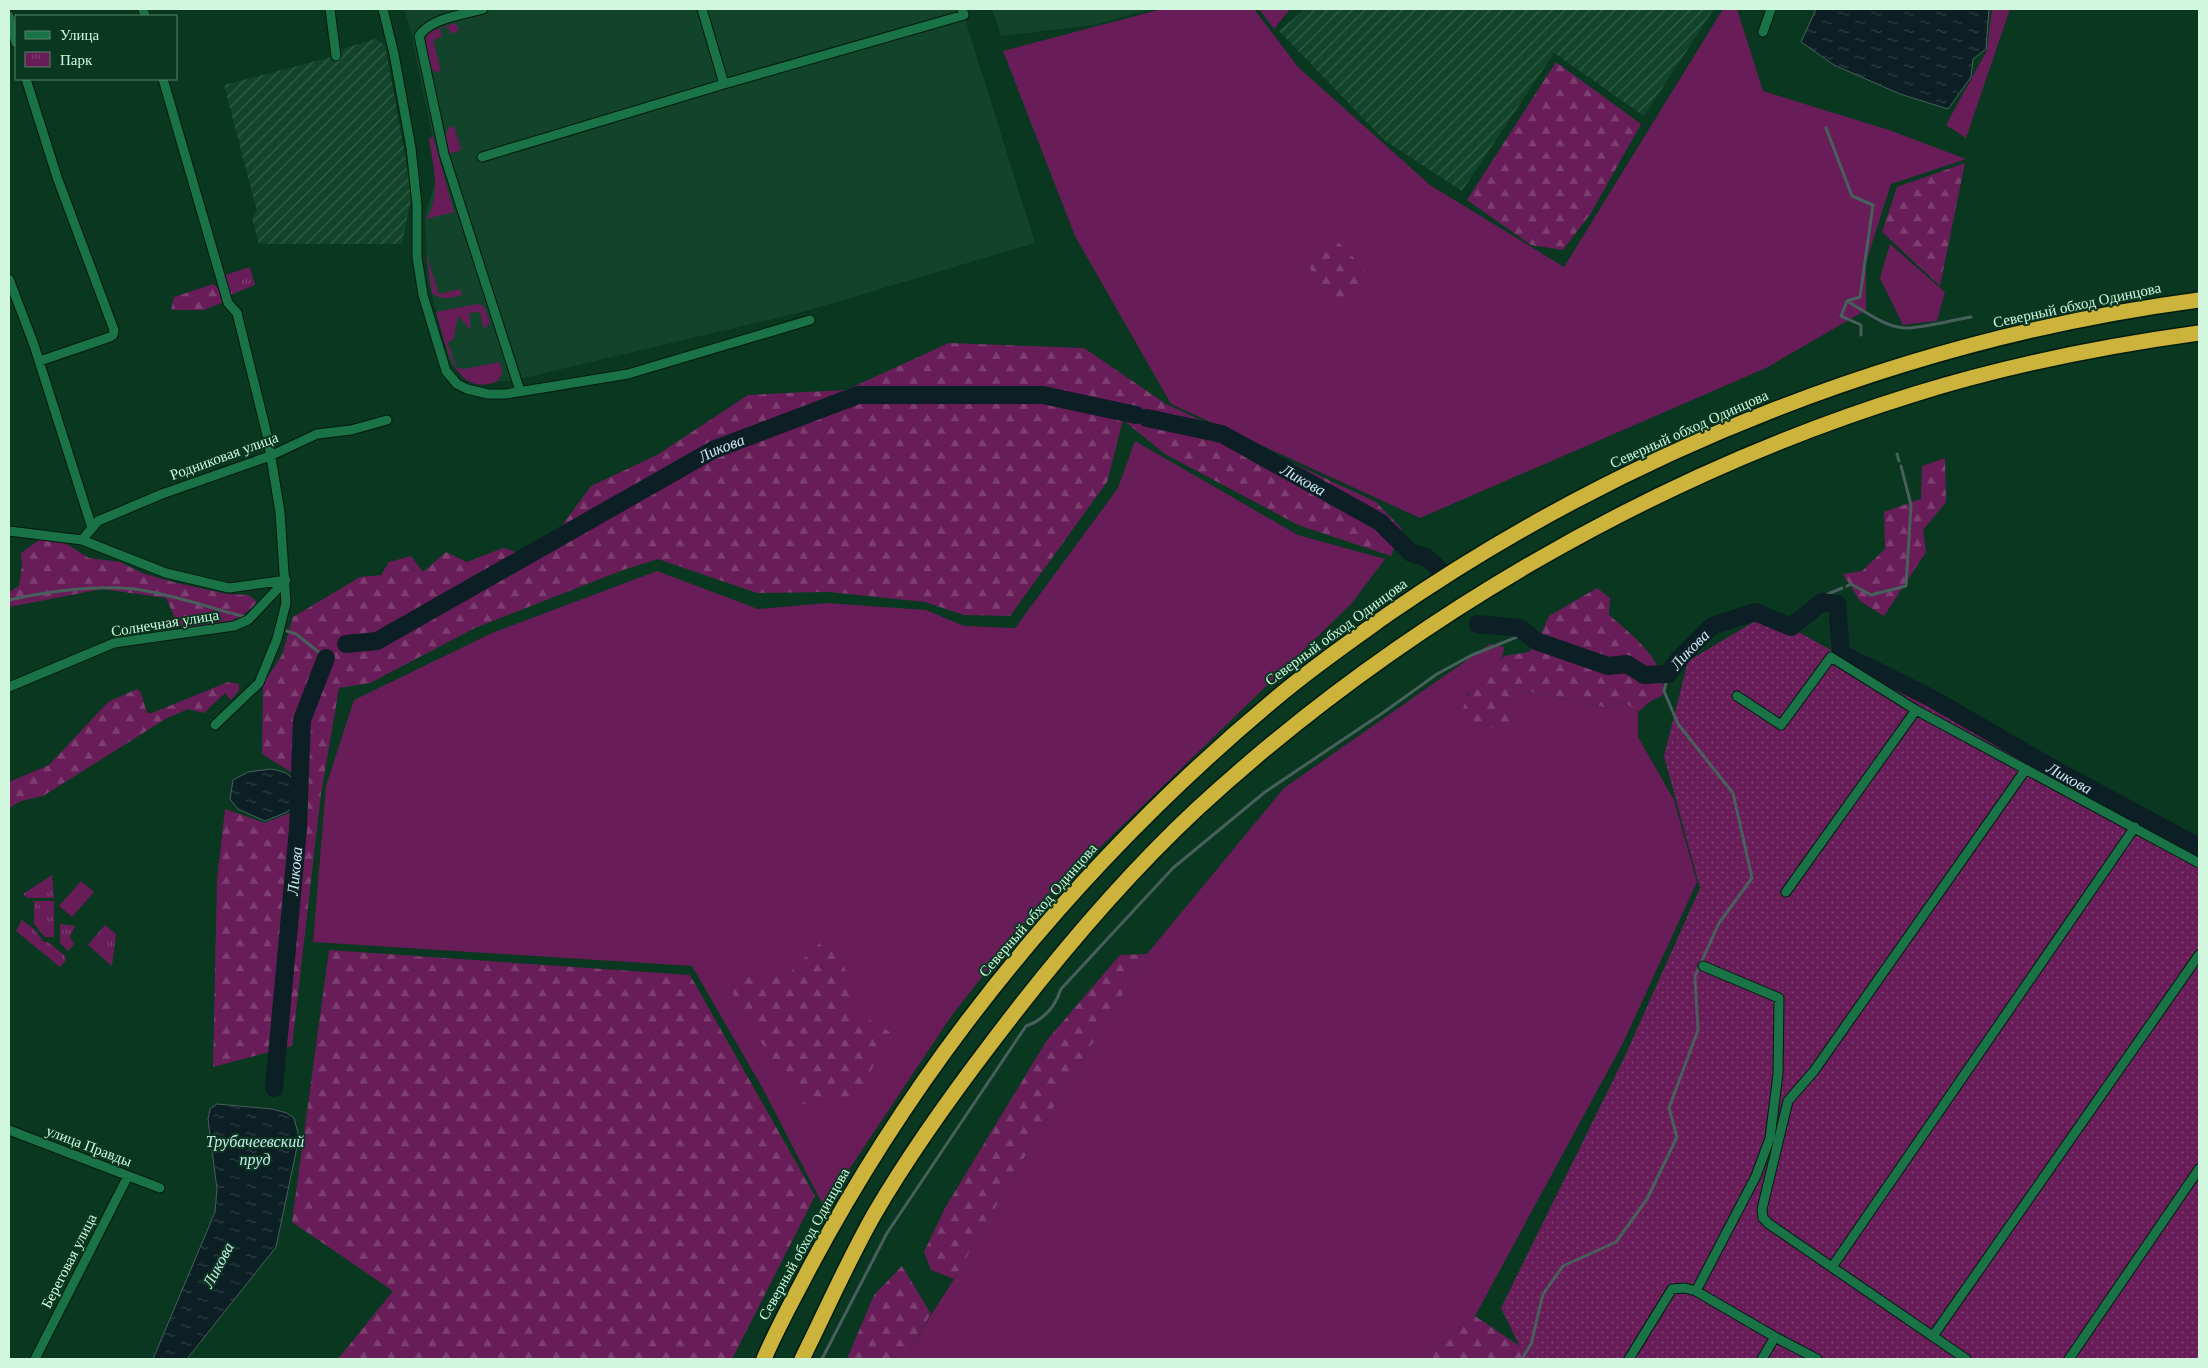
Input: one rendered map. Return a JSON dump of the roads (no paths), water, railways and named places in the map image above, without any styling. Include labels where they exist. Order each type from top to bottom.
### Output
[{"type":"highway","name":"Северный обход Одинцова","points":[[764,1359],[841,1210],[880,1145],[928,1072],[999,980],[1077,888],[1177,786],[1276,697],[1341,648],[1480,554],[1548,515],[1654,461],[1739,424],[1826,391],[1909,364],[2003,338],[2073,321],[2199,300]]},
{"type":"highway","points":[[802,1359],[874,1215],[958,1087],[1030,992],[1098,910],[1197,810],[1295,727],[1361,675],[1511,575],[1574,539],[1663,493],[1748,455],[1839,420],[1926,391],[2082,352],[2199,333]]},
{"type":"street","points":[[330,9],[336,56]]},
{"type":"street","points":[[383,9],[394,54],[411,148],[416,205],[417,257],[423,295],[446,371],[457,384],[488,394],[520,392],[628,374],[810,320]]},
{"type":"street","points":[[483,9],[438,22],[424,28],[419,36],[444,154],[520,392]]},
{"type":"street","points":[[702,9],[724,84]]},
{"type":"street","points":[[482,156],[964,15],[962,9]]},
{"type":"street","points":[[1763,32],[1771,9]]},
{"type":"street","points":[[9,16],[15,39]]},
{"type":"street","points":[[26,80],[57,177],[114,330],[113,335],[110,337],[40,361]]},
{"type":"street","points":[[163,80],[228,303],[237,313],[270,456],[280,512],[286,580],[286,603],[277,639],[259,682],[215,725]]},
{"type":"street","points":[[9,279],[40,361],[92,528]]},
{"type":"street","name":"Родниковая улица","points":[[82,540],[98,521],[162,494],[270,456],[317,434],[351,430],[387,420]]},
{"type":"street","points":[[9,531],[82,540],[166,573],[229,588],[286,580]]},
{"type":"street","name":"Солнечная улица","points":[[9,687],[114,643],[234,626],[248,620],[286,580]]},
{"type":"street","points":[[1737,696],[1781,725],[1832,657],[1916,710],[2199,863]]},
{"type":"street","points":[[1786,892],[1916,710]]},
{"type":"street","points":[[1966,1359],[1763,1218],[1762,1209],[1788,1101],[1814,1071],[2026,769]]},
{"type":"street","points":[[1832,1267],[2135,827]]},
{"type":"street","points":[[1933,1336],[2199,955]]},
{"type":"street","points":[[1696,1291],[1756,1176],[1770,1138],[1778,1074],[1780,998],[1703,966]]},
{"type":"street","name":"улица Правды","points":[[9,1130],[160,1188]]},
{"type":"street","points":[[2069,1359],[2199,1169]]},
{"type":"street","name":"Береговая улица","points":[[35,1359],[128,1176]]},
{"type":"street","points":[[1629,1359],[1672,1290],[1685,1288],[1696,1291],[1817,1359]]},
{"type":"street","points":[[1762,1359],[1775,1337]]},
{"type":"water","points":[[1816,9],[1989,9],[1986,49],[1973,59],[1971,77],[1948,109],[1900,94],[1834,65],[1801,42]]},
{"type":"water","points":[[270,769],[283,772],[291,777],[303,797],[287,812],[265,821],[238,809],[230,799],[233,780],[248,772]]},
{"type":"water","name":"Трубачеевский пруд","points":[[217,1104],[272,1109],[287,1113],[294,1118],[298,1133],[297,1147],[276,1247],[187,1359],[153,1359],[215,1212],[217,1189],[208,1119],[210,1109]]},
{"type":"waterway","points":[[1826,128],[1852,196],[1873,205],[1860,297],[1847,301],[1841,316],[1861,325],[1861,335]]},
{"type":"waterway","points":[[1847,301],[1875,318],[1898,327],[1921,327],[1971,317]]},
{"type":"waterway","name":"Ликова","points":[[346,644],[377,641],[713,450],[858,395],[1043,395],[1136,415]]},
{"type":"waterway","name":"Ликова","points":[[1147,418],[1222,434],[1380,522],[1411,553],[1426,557],[1442,572]]},
{"type":"waterway","points":[[1897,454],[1899,461]]},
{"type":"waterway","points":[[1847,586],[1851,584],[1871,595],[1906,586],[1911,505],[1901,466]]},
{"type":"waterway","points":[[1828,603],[1828,594],[1842,588]]},
{"type":"waterway","points":[[9,600],[71,590],[134,589],[177,598],[246,617]]},
{"type":"waterway","name":"Ликова","points":[[1478,624],[1520,628],[1536,641],[1608,666],[1627,664],[1644,675],[1668,674],[1680,658],[1712,626],[1755,612],[1791,627],[1822,602],[1837,604],[1841,653],[1853,659]]},
{"type":"waterway","points":[[287,631],[296,634],[326,658]]},
{"type":"waterway","points":[[822,1359],[887,1233],[1026,1026],[1048,1012],[1056,1002],[1061,989],[1173,868],[1265,792],[1437,674],[1472,655],[1527,633]]},
{"type":"waterway","name":"Ликова","points":[[274,1088],[298,829],[302,720],[326,658]]},
{"type":"waterway","name":"Ликова","points":[[1863,664],[1931,698],[2059,772],[2199,847]]},
{"type":"waterway","points":[[1522,1359],[1531,1344],[1543,1294],[1563,1266],[1616,1242],[1647,1199],[1677,1137],[1669,1108],[1698,1030],[1695,976],[1719,923],[1752,878],[1733,793],[1678,724],[1664,691],[1668,674]]}]
